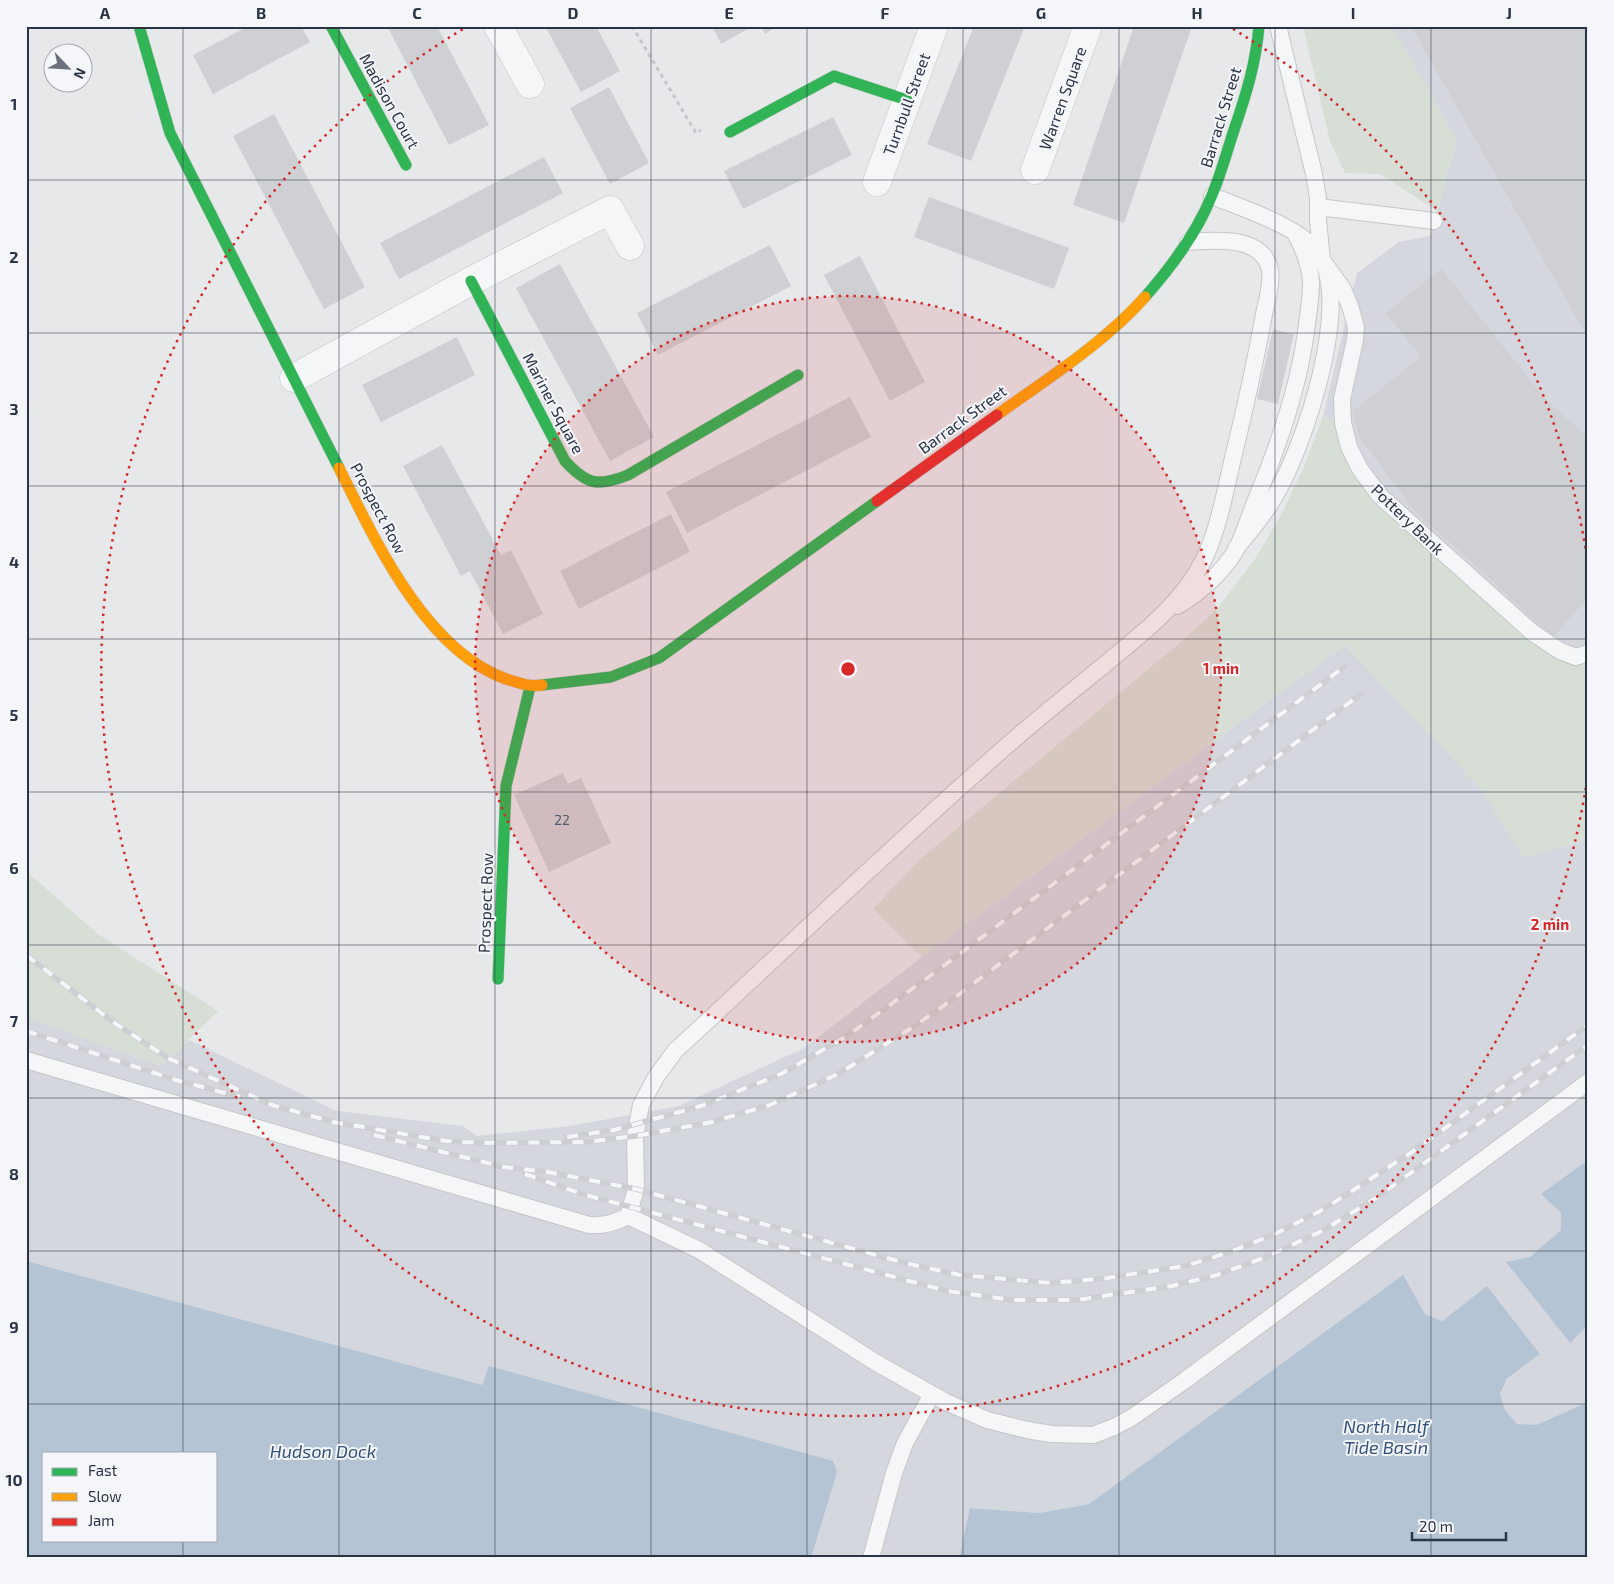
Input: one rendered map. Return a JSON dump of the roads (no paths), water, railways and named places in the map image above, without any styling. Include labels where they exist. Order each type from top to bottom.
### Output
[{"type":"street","name":"Madison Court","points":[[331,26],[406,165]]},
{"type":"street","points":[[498,26],[530,84]]},
{"type":"street","name":"Turnbull Street","points":[[877,182],[934,26]]},
{"type":"street","name":"Warren Square","points":[[1035,170],[1088,26]]},
{"type":"street","name":"Barrack Street","points":[[530,687],[611,677],[659,658],[1092,347],[1128,316],[1188,242],[1212,196],[1252,71],[1257,52],[1259,26]]},
{"type":"street","name":"Prospect Row","points":[[142,27],[170,133],[380,549],[415,604],[454,647],[490,673],[530,687],[506,786],[498,979]]},
{"type":"street","points":[[730,132],[834,76],[907,100]]},
{"type":"street","points":[[294,378],[471,281],[610,210],[630,246]]},
{"type":"street","name":"Mariner Square","points":[[471,281],[564,461],[578,475],[594,483],[612,482],[628,475],[798,375]]},
{"type":"lane","points":[[1278,26],[1314,174],[1318,214],[1315,264]]},
{"type":"lane","name":"Pottery Bank","points":[[1212,196],[1295,233],[1313,247],[1315,264],[1342,289],[1350,306],[1356,327],[1342,400],[1343,423],[1350,447],[1360,469],[1380,496],[1533,633],[1560,651],[1576,657],[1588,653]]},
{"type":"lane","points":[[1318,214],[1434,221]]},
{"type":"lane","points":[[1313,247],[1318,214]]},
{"type":"lane","points":[[628,1216],[636,1190],[634,1136],[641,1106],[656,1077],[675,1051],[917,826],[1012,742],[1167,612],[1198,593],[1214,578],[1275,496],[1310,415],[1325,353],[1331,298],[1328,277],[1304,250],[1295,233]]},
{"type":"lane","points":[[1167,612],[1204,559],[1214,533],[1228,482],[1252,377],[1269,289],[1270,272],[1267,259],[1248,245],[1211,240],[1188,242]]},
{"type":"lane","points":[[26,1060],[589,1225],[609,1224],[628,1216],[699,1250],[875,1362],[932,1394],[987,1420],[1051,1434],[1093,1435],[1131,1418],[1184,1381],[1588,1082]]},
{"type":"lane","points":[[871,1558],[902,1450],[932,1394]]},
{"type":"water","points":[[1588,1160],[1588,1325],[1570,1343],[1506,1262],[1530,1257],[1561,1230],[1561,1213],[1541,1194]]},
{"type":"water","name":"Hudson Dock","points":[[26,1261],[482,1385],[489,1366],[833,1461],[837,1472],[811,1558],[26,1558]]},
{"type":"water","name":"North Half Tide Basin","points":[[1403,1275],[1425,1314],[1442,1321],[1487,1286],[1540,1354],[1507,1379],[1500,1394],[1505,1410],[1517,1424],[1536,1425],[1588,1402],[1588,1558],[959,1558],[970,1508],[1039,1513],[1089,1504]]},
{"type":"railway","points":[[567,1137],[614,1130],[701,1106],[781,1074],[847,1036],[1344,667]]},
{"type":"railway","points":[[26,955],[113,1022],[168,1058],[272,1105],[333,1122],[446,1141],[481,1143],[587,1142],[635,1136],[712,1122],[770,1105],[838,1074],[910,1029],[1361,694]]},
{"type":"railway","points":[[374,1135],[504,1167],[548,1172],[636,1189],[905,1263],[960,1275],[1051,1283],[1107,1278],[1185,1266],[1230,1252],[1275,1234],[1324,1209],[1412,1152],[1588,1025]]},
{"type":"railway","points":[[26,1031],[176,1080],[240,1097]]},
{"type":"railway","points":[[525,1174],[582,1194],[947,1291],[1012,1300],[1077,1300],[1172,1286],[1217,1275],[1266,1257],[1322,1231],[1376,1198],[1588,1045]]}]
